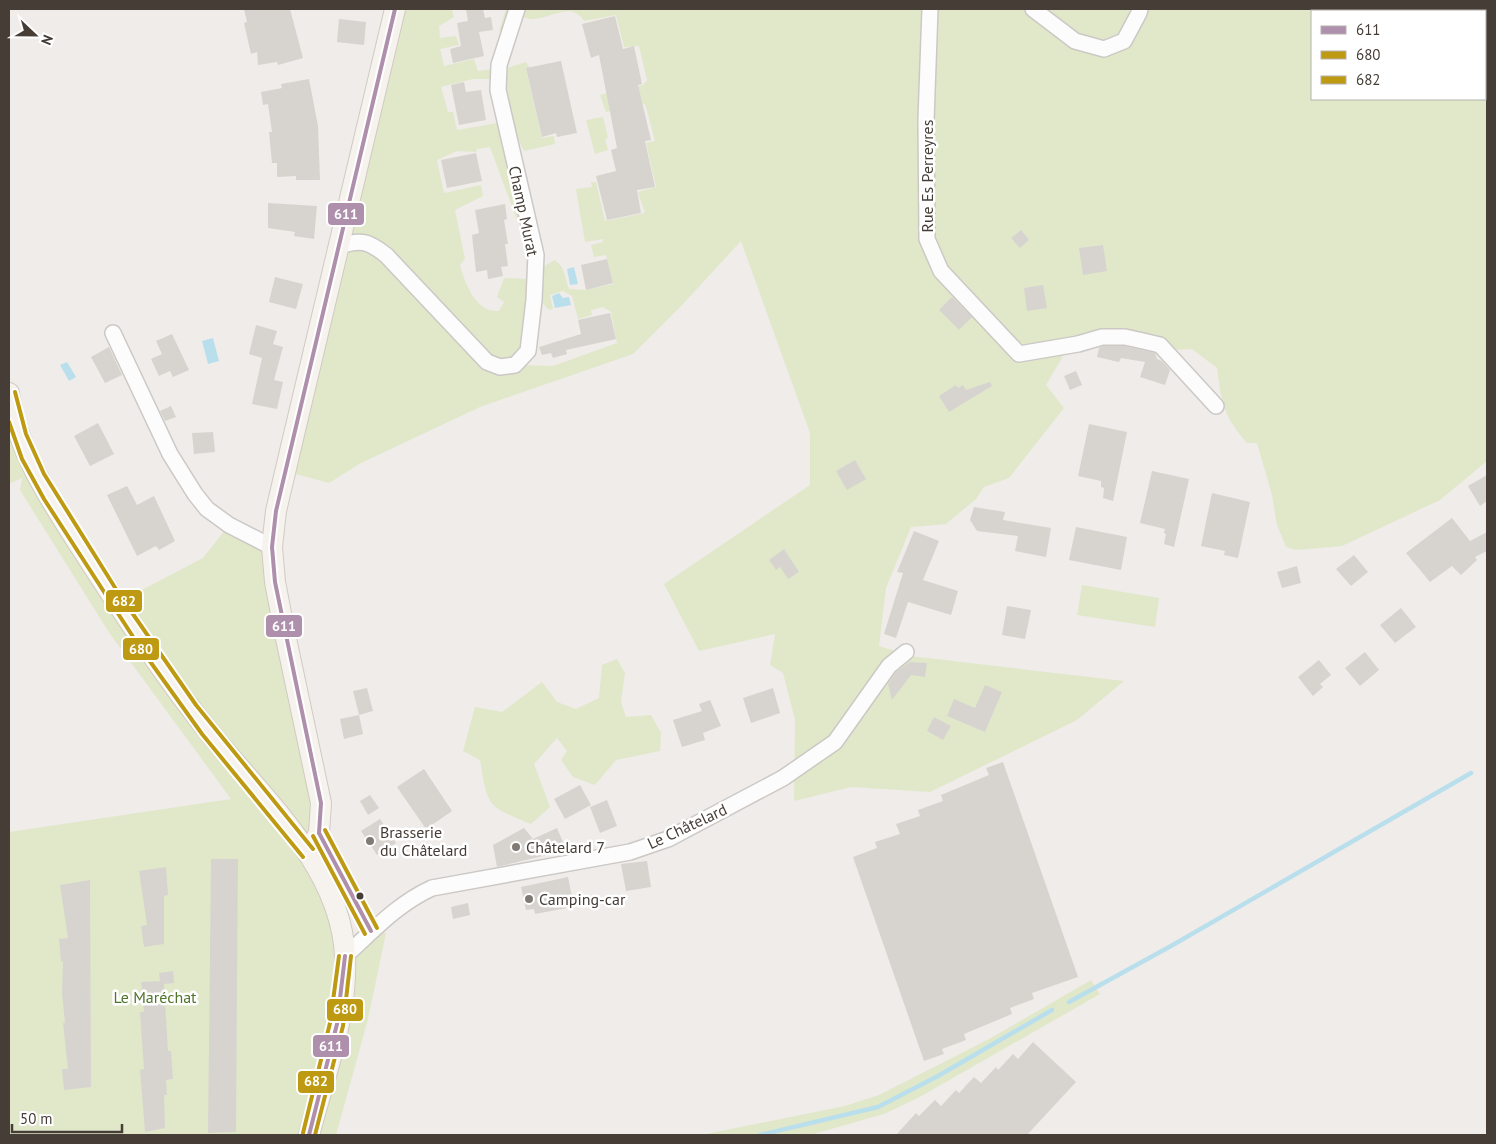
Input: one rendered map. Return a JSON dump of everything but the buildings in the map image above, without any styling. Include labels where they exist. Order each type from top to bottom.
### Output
[{"type":"street","points":[[308,853],[319,833],[321,803],[275,582],[272,547],[276,511],[395,9]]},
{"type":"street","name":"Champ Murat","points":[[339,246],[357,240],[374,246],[386,255],[487,362],[500,367],[515,365],[528,351],[534,300],[536,255],[498,90],[499,65],[517,9]]},
{"type":"street","name":"Rue Es Perreyres","points":[[930,9],[926,120],[927,239],[941,271],[1019,354],[1078,344],[1102,337],[1125,337],[1160,345],[1216,406]]},
{"type":"street","points":[[1034,9],[1075,42],[1104,49],[1124,41],[1140,13],[1140,9]]},
{"type":"street","points":[[113,333],[170,454],[194,494],[207,509],[229,525],[272,547]]},
{"type":"street","points":[[9,393],[14,418],[30,462],[47,494],[117,603],[207,729],[308,853],[325,879],[334,903],[345,956],[343,994],[333,1046],[309,1135]]},
{"type":"street","name":"Le Châtelard","points":[[345,956],[382,920],[404,903],[432,888],[630,852],[668,839],[783,778],[836,742],[889,666],[906,652]]},
{"type":"green space","points":[[395,9],[452,9],[454,17],[439,26],[440,38],[456,36],[459,45],[440,49],[444,66],[474,59],[478,71],[493,69],[491,79],[473,79],[441,87],[448,112],[453,112],[457,130],[504,122],[529,217],[517,220],[490,147],[477,149],[476,152],[457,151],[437,160],[444,193],[481,185],[483,196],[455,210],[465,259],[460,265],[468,288],[484,307],[499,311],[504,302],[497,297],[504,278],[535,279],[532,329],[516,365],[553,366],[617,343],[611,312],[603,307],[591,310],[592,315],[578,319],[572,296],[563,291],[550,295],[553,309],[549,310],[541,301],[544,266],[555,260],[562,267],[569,289],[586,290],[613,284],[606,255],[594,257],[591,245],[603,242],[603,239],[585,242],[576,189],[592,187],[591,182],[596,182],[605,221],[645,213],[638,192],[656,187],[646,143],[655,141],[645,104],[606,112],[600,95],[643,85],[647,80],[639,46],[624,47],[616,15],[584,21],[579,15],[567,11],[538,19],[531,19],[516,14],[529,9],[1487,9],[1487,461],[1440,500],[1342,546],[1297,550],[1286,547],[1277,525],[1272,495],[1257,443],[1247,443],[1228,416],[1222,400],[1217,368],[1192,349],[1173,350],[1152,334],[1115,333],[1073,339],[1046,385],[1064,408],[1009,478],[984,487],[976,499],[946,524],[911,527],[886,588],[879,646],[910,656],[1124,681],[1077,720],[930,792],[851,787],[794,801],[795,720],[783,673],[770,665],[775,634],[699,651],[664,584],[810,485],[810,433],[741,241],[683,304],[633,354],[480,407],[361,463],[329,483],[285,471]]},
{"type":"green space","points":[[506,9],[517,9],[510,30],[499,31]]},
{"type":"green space","points":[[526,62],[530,68],[526,69],[542,138],[554,136],[555,144],[524,151],[515,131],[509,110],[506,79],[507,68]]},
{"type":"green space","points":[[603,117],[608,138],[605,139],[608,150],[595,154],[586,120]]},
{"type":"green space","name":"Le Maréchat","points":[[9,419],[117,603],[203,558],[229,525],[272,547],[321,803],[308,853],[345,956],[371,931],[386,933],[368,1019],[336,1135],[9,1135],[9,832],[231,799],[110,634],[20,490],[22,478],[9,484]]},
{"type":"green space","points":[[1082,585],[1159,598],[1155,627],[1077,615]]},
{"type":"green space","points":[[617,659],[625,673],[621,702],[626,717],[651,715],[661,733],[660,751],[616,760],[595,785],[573,777],[561,760],[567,751],[557,738],[534,764],[550,807],[531,824],[498,808],[488,797],[480,760],[463,751],[475,707],[502,712],[542,682],[557,702],[576,709],[599,698],[602,665]]},
{"type":"green space","points":[[1091,980],[1100,994],[918,1098],[884,1114],[810,1135],[701,1135],[845,1106],[879,1095],[991,1038]]},
{"type":"water","points":[[574,267],[578,284],[570,285],[567,269]]},
{"type":"water","points":[[559,293],[563,298],[569,297],[571,305],[555,308],[552,296]]},
{"type":"water","points":[[213,338],[219,361],[208,364],[202,341]]},
{"type":"water","points":[[67,362],[76,377],[69,381],[60,365]]},
{"type":"waterway","points":[[1069,1002],[1171,946],[1471,773]]},
{"type":"waterway","points":[[760,1135],[878,1107],[938,1076],[1052,1010]]},
{"type":"transit line","name":"611","points":[[319,833],[321,803],[275,582],[272,547],[276,511],[395,9]]},
{"type":"transit line","name":"682","points":[[15,392],[26,434],[44,474],[119,594],[196,705],[313,849]]},
{"type":"transit line","name":"680","points":[[9,422],[22,459],[44,499],[139,646],[202,734],[303,857]]},
{"type":"transit line","name":"682","points":[[325,830],[377,928]]},
{"type":"transit line","name":"611","points":[[319,833],[371,931]]},
{"type":"transit line","name":"680","points":[[313,836],[365,934]]},
{"type":"transit line","name":"682","points":[[303,1133],[330,1023],[339,956]]},
{"type":"transit line","name":"611","points":[[309,1135],[337,1024],[345,956]]},
{"type":"transit line","name":"680","points":[[315,1135],[343,1026],[351,956]]},
{"type":"place","name":"Brasserie du Châtelard","points":[[370,841]]},
{"type":"place","name":"Châtelard 7","points":[[516,847]]},
{"type":"place","name":"Camping-car","points":[[529,899]]}]
